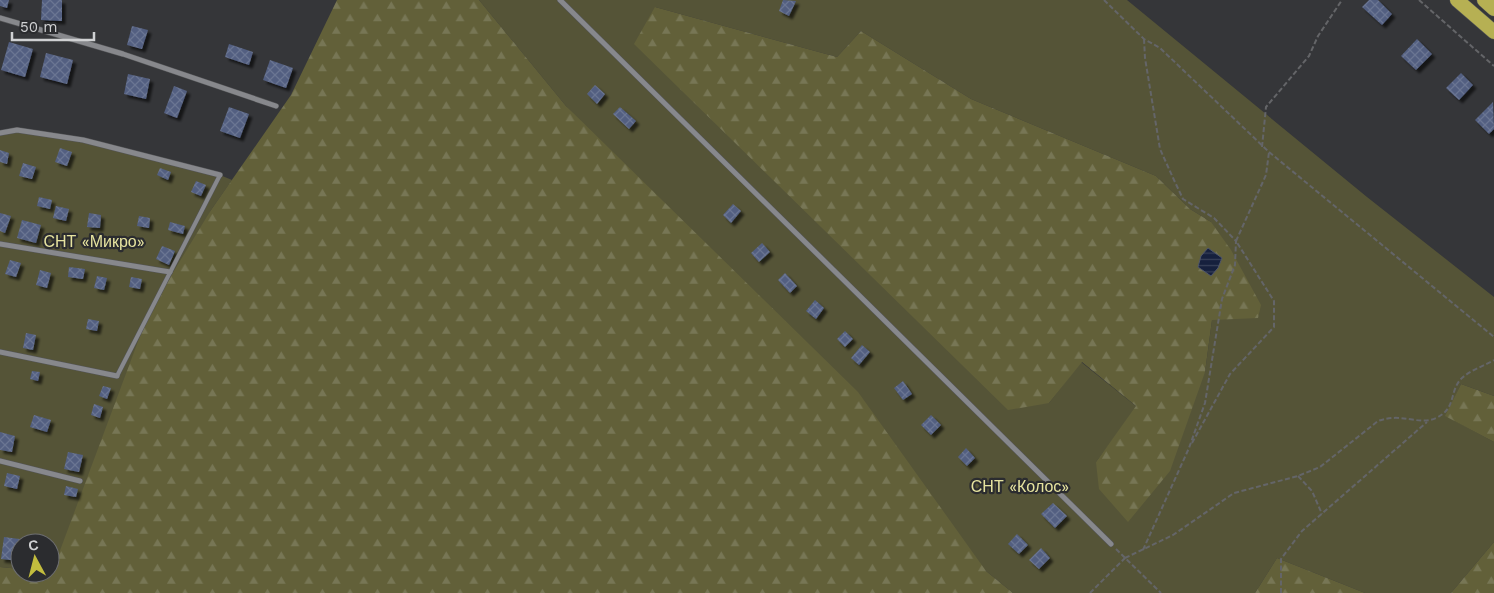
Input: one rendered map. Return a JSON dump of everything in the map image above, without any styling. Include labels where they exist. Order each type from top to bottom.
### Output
[{"type":"highway","points":[[1457,0],[1494,32]]},
{"type":"highway","points":[[1484,0],[1494,9]]},
{"type":"street","points":[[560,0],[1111,544]]},
{"type":"street","points":[[0,18],[123,54],[276,106]]},
{"type":"street","points":[[0,133],[17,130],[83,140],[220,175]]},
{"type":"street","points":[[0,244],[170,272]]},
{"type":"street","points":[[0,352],[117,376]]},
{"type":"street","points":[[0,461],[80,481]]},
{"type":"lane","points":[[117,376],[220,175]]},
{"type":"path","points":[[1104,0],[1144,39],[1160,48],[1262,147],[1494,337]]},
{"type":"path","points":[[1262,147],[1266,107],[1309,56],[1318,36],[1342,0]]},
{"type":"path","points":[[1419,0],[1494,66]]},
{"type":"path","points":[[1143,550],[1189,448],[1230,374],[1274,327],[1274,300],[1236,240],[1214,218],[1183,199],[1160,149],[1145,58],[1144,39]]},
{"type":"path","points":[[1189,448],[1204,403],[1222,299],[1235,265],[1236,240],[1266,175],[1269,152]]},
{"type":"path","points":[[1281,593],[1281,559],[1302,531],[1428,421],[1448,409],[1461,379],[1494,360]]},
{"type":"path","points":[[1090,593],[1125,558],[1173,534],[1234,493],[1298,476],[1320,467],[1378,421],[1389,417],[1403,417],[1428,421]]},
{"type":"path","points":[[1298,476],[1312,491],[1322,514]]},
{"type":"path","points":[[1111,544],[1161,593]]},
{"type":"green space","points":[[337,0],[479,0],[566,106],[858,392],[986,571],[1013,593],[0,593],[0,567],[10,568],[10,583],[60,583],[60,551],[149,312],[211,210],[291,95]]},
{"type":"green space","name":"СНТ «Колос»","points":[[479,0],[1127,0],[1367,197],[1494,297],[1494,396],[1461,384],[1446,416],[1494,442],[1494,542],[1451,593],[1365,593],[1277,558],[1255,593],[1013,593],[986,571],[566,106]],"holes":[[[655,7],[837,57],[861,31],[971,99],[1156,176],[1190,209],[1211,222],[1212,320],[1205,372],[1096,462],[1137,407],[1081,362],[1049,403]]]},
{"type":"green space","points":[[655,7],[837,57],[861,31],[971,99],[1156,176],[1190,209],[1211,222],[1231,250],[1261,305],[1258,318],[1212,320],[1205,372],[1170,471],[1128,522],[1099,489],[1096,462],[1136,406],[1082,362],[1049,403],[1008,410],[634,44]]},
{"type":"green space","name":"СНТ «Микро»","points":[[17,130],[83,140],[220,175],[232,180],[211,210],[60,555],[60,533],[10,533],[10,568],[0,567],[0,133]]},
{"type":"green space","points":[[1461,384],[1494,396],[1494,442],[1445,416]]},
{"type":"green space","points":[[1494,542],[1494,593],[1451,593]]},
{"type":"green space","points":[[1277,558],[1365,593],[1255,593]]},
{"type":"water","points":[[1208,248],[1222,258],[1218,268],[1211,276],[1198,267],[1201,256]]},
{"type":"building","points":[[0,0],[9,0],[7,8],[0,6]]},
{"type":"building","points":[[42,0],[62,0],[62,21],[41,20]]},
{"type":"building","points":[[783,0],[796,1],[789,16],[779,11]]},
{"type":"building","points":[[1369,0],[1378,0],[1392,14],[1382,25],[1362,7]]},
{"type":"building","points":[[132,26],[148,30],[142,49],[127,45]]},
{"type":"building","points":[[1417,39],[1432,54],[1416,70],[1401,56]]},
{"type":"building","points":[[9,42],[33,49],[25,77],[1,70]]},
{"type":"building","points":[[229,44],[253,52],[249,65],[225,57]]},
{"type":"building","points":[[46,53],[73,60],[67,84],[40,77]]},
{"type":"building","points":[[270,60],[293,68],[286,88],[263,80]]},
{"type":"building","points":[[1461,73],[1473,85],[1459,100],[1446,88]]},
{"type":"building","points":[[128,74],[150,79],[146,99],[124,94]]},
{"type":"building","points":[[595,85],[605,94],[597,104],[587,94]]},
{"type":"building","points":[[174,86],[187,91],[177,118],[164,113]]},
{"type":"building","points":[[1493,102],[1494,129],[1489,134],[1475,120]]},
{"type":"building","points":[[229,107],[249,114],[240,138],[220,131]]},
{"type":"building","points":[[620,107],[636,121],[629,129],[613,114]]},
{"type":"building","points":[[60,148],[72,152],[67,166],[55,162]]},
{"type":"building","points":[[0,150],[9,153],[7,164],[0,162]]},
{"type":"building","points":[[23,163],[36,167],[32,179],[19,176]]},
{"type":"building","points":[[160,168],[171,172],[168,180],[157,175]]},
{"type":"building","points":[[196,181],[206,185],[201,196],[191,192]]},
{"type":"building","points":[[39,197],[52,200],[50,209],[37,206]]},
{"type":"building","points":[[733,204],[741,211],[731,223],[723,215]]},
{"type":"building","points":[[56,206],[69,209],[66,221],[53,218]]},
{"type":"building","points":[[0,213],[11,216],[5,233],[0,231]]},
{"type":"building","points":[[89,213],[101,215],[100,228],[87,227]]},
{"type":"building","points":[[139,216],[150,218],[149,228],[137,226]]},
{"type":"building","points":[[22,220],[41,225],[36,243],[17,238]]},
{"type":"building","points":[[170,222],[185,226],[183,234],[168,230]]},
{"type":"building","points":[[762,243],[770,252],[759,262],[751,253]]},
{"type":"building","points":[[162,246],[175,251],[169,265],[156,259]]},
{"type":"building","points":[[10,260],[21,263],[16,277],[5,274]]},
{"type":"building","points":[[69,267],[85,269],[83,279],[68,277]]},
{"type":"building","points":[[40,270],[51,273],[47,288],[36,285]]},
{"type":"building","points":[[785,273],[797,286],[790,293],[778,280]]},
{"type":"building","points":[[97,276],[107,278],[104,290],[94,288]]},
{"type":"building","points":[[131,277],[142,279],[140,289],[129,287]]},
{"type":"building","points":[[815,300],[824,308],[816,319],[806,311]]},
{"type":"building","points":[[88,319],[99,321],[97,331],[86,329]]},
{"type":"building","points":[[845,331],[853,339],[845,347],[837,339]]},
{"type":"building","points":[[26,333],[36,335],[33,350],[23,348]]},
{"type":"building","points":[[862,345],[870,352],[859,365],[851,358]]},
{"type":"building","points":[[32,371],[40,372],[38,381],[30,379]]},
{"type":"building","points":[[903,381],[912,394],[903,400],[894,388]]},
{"type":"building","points":[[103,386],[111,388],[107,399],[99,396]]},
{"type":"building","points":[[94,404],[103,407],[100,418],[91,415]]},
{"type":"building","points":[[34,415],[51,420],[47,432],[30,427]]},
{"type":"building","points":[[931,415],[941,425],[931,435],[921,425]]},
{"type":"building","points":[[0,432],[15,436],[12,452],[0,450]]},
{"type":"building","points":[[966,448],[975,458],[967,466],[958,457]]},
{"type":"building","points":[[68,452],[83,455],[79,472],[64,469]]},
{"type":"building","points":[[7,473],[20,476],[17,489],[4,486]]},
{"type":"building","points":[[66,486],[78,489],[76,497],[64,495]]},
{"type":"building","points":[[1053,503],[1067,516],[1055,528],[1041,514]]},
{"type":"building","points":[[1017,534],[1028,545],[1019,554],[1008,544]]},
{"type":"building","points":[[4,537],[10,538],[10,560],[1,559]]},
{"type":"building","points":[[1041,548],[1050,558],[1039,569],[1029,560]]}]
